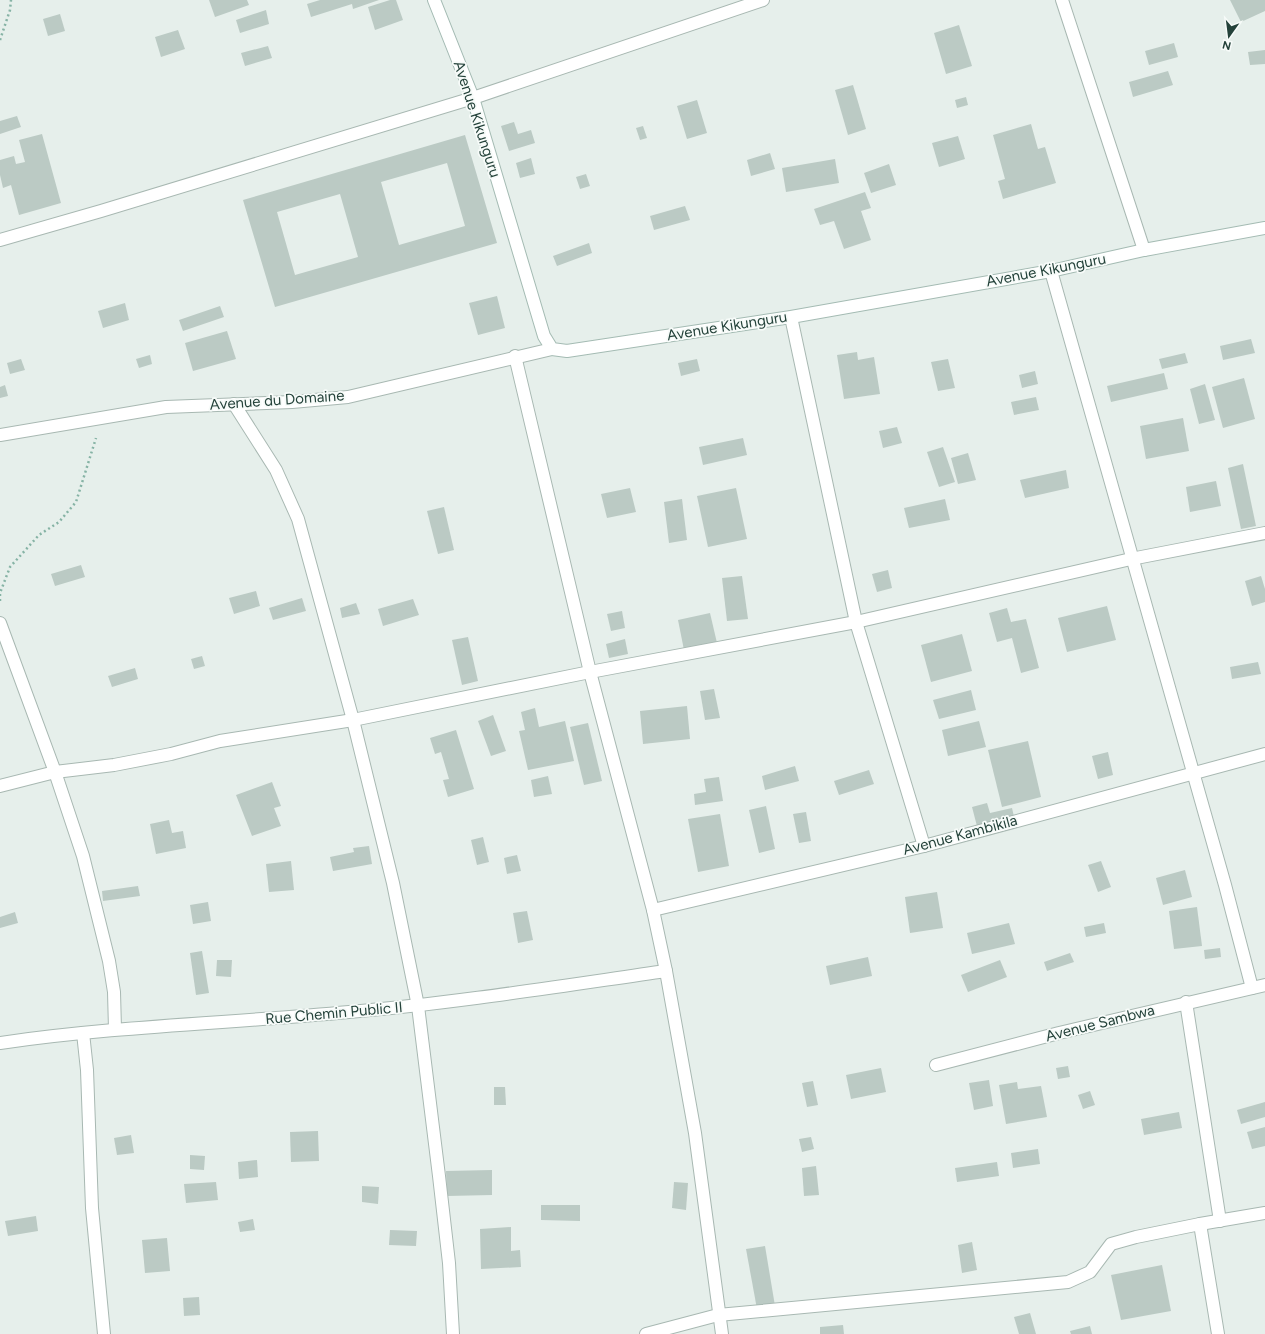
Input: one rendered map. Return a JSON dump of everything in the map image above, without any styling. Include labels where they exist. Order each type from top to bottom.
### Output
[{"type":"street","name":"Avenue Kikunguru","points":[[434,0],[473,98],[544,336],[552,349],[568,351],[791,317],[1051,271],[1144,250],[1265,228]]},
{"type":"street","points":[[0,240],[101,212],[473,98],[763,0]]},
{"type":"street","points":[[1062,0],[1144,250]]},
{"type":"street","points":[[1051,271],[1131,558],[1193,772],[1252,988]]},
{"type":"street","points":[[791,317],[856,622],[924,846]]},
{"type":"street","name":"Avenue du Domaine","points":[[0,435],[166,407],[292,402],[348,396],[515,356],[552,349]]},
{"type":"street","points":[[515,356],[590,672],[653,910],[666,971],[695,1133],[718,1315],[722,1334]]},
{"type":"street","points":[[234,404],[276,470],[298,519],[353,720],[393,884],[418,1006],[440,1176],[449,1263],[453,1334]]},
{"type":"street","points":[[0,786],[54,772],[114,765],[171,754],[220,741],[353,720],[590,672],[856,622],[1131,558],[1265,533]]},
{"type":"street","points":[[0,623],[83,856],[110,961],[114,992],[115,1029]]},
{"type":"street","name":"Avenue Kambikila","points":[[653,910],[924,846],[1193,772],[1265,754]]},
{"type":"street","name":"Rue Chemin Public II","points":[[0,1043],[115,1029],[238,1022],[418,1006],[666,971]]},
{"type":"street","name":"Avenue Sambwa","points":[[936,1065],[1186,1002],[1265,985]]},
{"type":"street","points":[[1186,1002],[1220,1221]]},
{"type":"street","points":[[83,1033],[87,1070],[92,1208],[104,1334]]},
{"type":"street","points":[[646,1334],[718,1315],[1068,1282],[1090,1272],[1111,1244],[1136,1237],[1200,1224],[1265,1213]]},
{"type":"street","points":[[1200,1224],[1218,1334]]},
{"type":"path","points":[[0,40],[10,10],[11,0]]},
{"type":"path","points":[[0,601],[0,593],[10,567],[40,535],[59,522],[76,502],[102,418]]},
{"type":"building","points":[[209,0],[247,0],[249,5],[215,17]]},
{"type":"building","points":[[320,0],[379,0],[353,9],[352,4],[311,17],[307,4]]},
{"type":"building","points":[[390,0],[396,0],[403,20],[375,30],[368,7]]},
{"type":"building","points":[[1230,0],[1265,0],[1265,11],[1241,22]]},
{"type":"building","points":[[266,10],[269,24],[240,33],[236,20]]},
{"type":"building","points":[[60,14],[65,31],[48,36],[43,19]]},
{"type":"building","points":[[959,25],[972,66],[946,74],[934,33]]},
{"type":"building","points":[[178,30],[185,49],[161,57],[155,37]]},
{"type":"building","points":[[1174,43],[1178,57],[1149,65],[1145,51]]},
{"type":"building","points":[[268,46],[272,58],[245,66],[241,53]]},
{"type":"building","points":[[1265,50],[1265,64],[1250,65],[1248,52]]},
{"type":"building","points":[[1168,71],[1173,85],[1133,97],[1129,82]]},
{"type":"building","points":[[853,85],[866,129],[848,135],[835,90]]},
{"type":"building","points":[[966,97],[968,105],[957,108],[955,100]]},
{"type":"building","points":[[697,100],[707,133],[687,139],[677,106]]},
{"type":"building","points":[[17,116],[21,127],[0,134],[0,121]]},
{"type":"building","points":[[514,122],[518,134],[531,130],[535,143],[509,151],[501,126]]},
{"type":"building","points":[[1031,124],[1038,149],[1045,147],[1056,183],[1003,199],[998,181],[1005,179],[993,135]]},
{"type":"building","points":[[643,126],[647,138],[640,140],[636,128]]},
{"type":"building","points":[[42,134],[61,203],[19,215],[11,185],[3,188],[0,175],[0,160],[14,156],[16,164],[25,162],[19,140]]},
{"type":"building","points":[[465,135],[497,243],[275,307],[243,200]],"holes":[[[447,163],[465,226],[399,245],[381,182]],[[340,194],[358,257],[295,275],[277,212]]]},
{"type":"building","points":[[958,136],[965,159],[939,167],[932,143]]},
{"type":"building","points":[[770,153],[775,169],[751,176],[747,160]]},
{"type":"building","points":[[531,158],[535,174],[520,178],[516,163]]},
{"type":"building","points":[[835,159],[839,183],[786,192],[782,168]]},
{"type":"building","points":[[889,164],[896,185],[871,193],[864,173]]},
{"type":"building","points":[[586,174],[590,186],[580,189],[576,177]]},
{"type":"building","points":[[865,192],[871,208],[861,211],[871,240],[844,249],[834,221],[820,225],[814,209]]},
{"type":"building","points":[[685,206],[690,220],[654,230],[650,216]]},
{"type":"building","points":[[589,243],[592,253],[557,266],[553,256]]},
{"type":"building","points":[[497,296],[505,328],[478,335],[469,303]]},
{"type":"building","points":[[125,303],[129,320],[103,328],[98,311]]},
{"type":"building","points":[[220,306],[224,317],[183,331],[179,320]]},
{"type":"building","points":[[227,331],[236,359],[193,371],[185,343]]},
{"type":"building","points":[[1251,339],[1255,353],[1223,360],[1220,346]]},
{"type":"building","points":[[857,352],[858,360],[874,357],[880,394],[844,399],[837,355]]},
{"type":"building","points":[[1185,353],[1188,363],[1162,369],[1159,359]]},
{"type":"building","points":[[150,355],[152,364],[139,368],[136,359]]},
{"type":"building","points":[[21,359],[25,370],[10,374],[7,363]]},
{"type":"building","points":[[697,359],[700,371],[681,376],[678,363]]},
{"type":"building","points":[[948,359],[955,388],[938,391],[931,362]]},
{"type":"building","points":[[1035,371],[1038,384],[1022,388],[1019,375]]},
{"type":"building","points":[[1164,373],[1168,389],[1111,402],[1107,386]]},
{"type":"building","points":[[1244,378],[1255,419],[1223,428],[1212,387]]},
{"type":"building","points":[[1205,384],[1215,420],[1199,424],[1190,389]]},
{"type":"building","points":[[5,385],[8,396],[0,398],[0,387]]},
{"type":"building","points":[[1036,397],[1039,410],[1014,415],[1011,402]]},
{"type":"building","points":[[1183,418],[1189,451],[1146,459],[1140,426]]},
{"type":"building","points":[[897,427],[902,443],[883,448],[879,431]]},
{"type":"building","points":[[743,438],[747,455],[703,465],[699,447]]},
{"type":"building","points":[[943,447],[955,482],[939,487],[927,452]]},
{"type":"building","points":[[968,453],[976,480],[958,484],[951,458]]},
{"type":"building","points":[[1243,464],[1256,526],[1241,529],[1228,468]]},
{"type":"building","points":[[1066,470],[1069,488],[1025,498],[1020,480]]},
{"type":"building","points":[[1216,481],[1221,506],[1190,512],[1186,487]]},
{"type":"building","points":[[630,488],[636,512],[607,518],[601,494]]},
{"type":"building","points":[[736,488],[747,539],[708,547],[697,496]]},
{"type":"building","points":[[682,499],[687,540],[669,543],[664,502]]},
{"type":"building","points":[[945,499],[950,520],[909,528],[904,508]]},
{"type":"building","points":[[444,507],[454,550],[438,554],[427,511]]},
{"type":"building","points":[[81,565],[85,577],[55,586],[51,574]]},
{"type":"building","points":[[888,570],[892,588],[877,592],[872,574]]},
{"type":"building","points":[[742,576],[748,619],[727,621],[722,578]]},
{"type":"building","points":[[1261,576],[1265,589],[1265,602],[1252,606],[1245,581]]},
{"type":"building","points":[[256,591],[260,606],[234,614],[229,598]]},
{"type":"building","points":[[302,598],[306,611],[273,620],[269,608]]},
{"type":"building","points":[[413,599],[419,615],[383,626],[378,609]]},
{"type":"building","points":[[356,603],[360,614],[342,618],[340,608]]},
{"type":"building","points":[[1107,606],[1116,640],[1067,652],[1058,618]]},
{"type":"building","points":[[1007,608],[1011,622],[1026,619],[1039,668],[1021,673],[1012,638],[997,642],[989,613]]},
{"type":"building","points":[[622,611],[625,628],[611,631],[607,614]]},
{"type":"building","points":[[710,613],[717,643],[684,650],[678,620]]},
{"type":"building","points":[[962,634],[972,671],[931,682],[921,645]]},
{"type":"building","points":[[468,637],[478,681],[462,685],[452,640]]},
{"type":"building","points":[[625,639],[628,654],[609,658],[606,644]]},
{"type":"building","points":[[202,656],[205,666],[194,669],[191,659]]},
{"type":"building","points":[[1258,662],[1261,674],[1232,679],[1230,667]]},
{"type":"building","points":[[135,668],[138,679],[112,687],[108,676]]},
{"type":"building","points":[[714,689],[720,718],[705,720],[700,691]]},
{"type":"building","points":[[971,690],[976,710],[939,719],[933,700]]},
{"type":"building","points":[[687,706],[690,739],[643,744],[640,711]]},
{"type":"building","points":[[535,708],[539,727],[565,721],[574,761],[528,770],[519,731],[525,730],[521,712]]},
{"type":"building","points":[[493,715],[506,751],[491,756],[478,721]]},
{"type":"building","points":[[979,721],[986,747],[948,756],[942,730]]},
{"type":"building","points":[[588,723],[602,781],[584,785],[570,727]]},
{"type":"building","points":[[456,730],[474,789],[448,797],[443,780],[449,779],[441,752],[435,754],[430,738]]},
{"type":"building","points":[[1028,741],[1041,797],[1002,807],[988,750]]},
{"type":"building","points":[[1108,752],[1113,775],[1098,779],[1092,756]]},
{"type":"building","points":[[795,766],[799,781],[765,790],[762,776]]},
{"type":"building","points":[[869,770],[874,784],[839,795],[834,781]]},
{"type":"building","points":[[548,776],[552,794],[534,797],[531,780]]},
{"type":"building","points":[[719,777],[723,801],[695,805],[694,794],[706,792],[704,779]]},
{"type":"building","points":[[272,782],[281,806],[274,808],[281,826],[252,836],[236,795]]},
{"type":"building","points":[[987,803],[990,813],[1012,808],[1015,821],[978,830],[972,807]]},
{"type":"building","points":[[766,806],[775,849],[759,853],[749,810]]},
{"type":"building","points":[[806,812],[811,841],[799,843],[793,814]]},
{"type":"building","points":[[720,814],[729,866],[698,872],[688,819]]},
{"type":"building","points":[[169,820],[172,833],[183,831],[186,848],[156,854],[150,824]]},
{"type":"building","points":[[483,837],[489,862],[477,865],[471,840]]},
{"type":"building","points":[[369,846],[372,864],[333,871],[330,857],[354,852],[353,848]]},
{"type":"building","points":[[517,855],[521,871],[507,874],[504,858]]},
{"type":"building","points":[[291,861],[294,890],[269,892],[266,864]]},
{"type":"building","points":[[1101,861],[1111,887],[1098,892],[1088,865]]},
{"type":"building","points":[[1185,870],[1192,897],[1163,905],[1156,878]]},
{"type":"building","points":[[138,886],[140,896],[103,901],[102,891]]},
{"type":"building","points":[[937,892],[943,928],[910,933],[905,897]]},
{"type":"building","points":[[208,902],[211,921],[193,924],[190,905]]},
{"type":"building","points":[[1197,907],[1202,946],[1174,949],[1169,911]]},
{"type":"building","points":[[527,911],[533,940],[518,943],[513,913]]},
{"type":"building","points":[[15,912],[18,923],[0,928],[0,917]]},
{"type":"building","points":[[1009,923],[1015,944],[972,954],[967,933]]},
{"type":"building","points":[[1104,923],[1106,933],[1086,937],[1084,927]]},
{"type":"building","points":[[1220,948],[1221,957],[1205,959],[1204,950]]},
{"type":"building","points":[[202,951],[209,993],[196,995],[190,953]]},
{"type":"building","points":[[1070,953],[1074,962],[1047,971],[1044,962]]},
{"type":"building","points":[[868,957],[872,976],[830,985],[826,966]]},
{"type":"building","points":[[217,960],[232,960],[231,977],[216,976]]},
{"type":"building","points":[[1000,960],[1007,977],[968,992],[961,975]]},
{"type":"building","points":[[1068,1066],[1070,1077],[1058,1079],[1056,1068]]},
{"type":"building","points":[[881,1068],[886,1092],[851,1099],[846,1075]]},
{"type":"building","points":[[989,1080],[993,1106],[974,1110],[969,1083]]},
{"type":"building","points":[[813,1081],[818,1105],[807,1107],[802,1083]]},
{"type":"building","points":[[1017,1082],[1018,1089],[1041,1086],[1047,1117],[1006,1124],[999,1085]]},
{"type":"building","points":[[494,1087],[505,1087],[506,1105],[494,1105]]},
{"type":"building","points":[[1090,1091],[1095,1105],[1083,1109],[1078,1095]]},
{"type":"building","points":[[1265,1102],[1265,1117],[1241,1124],[1237,1110]]},
{"type":"building","points":[[1179,1112],[1182,1128],[1144,1135],[1141,1119]]},
{"type":"building","points":[[1265,1127],[1265,1146],[1252,1149],[1247,1132]]},
{"type":"building","points":[[318,1131],[319,1161],[291,1162],[290,1132]]},
{"type":"building","points":[[131,1135],[134,1153],[117,1155],[114,1138]]},
{"type":"building","points":[[811,1137],[814,1149],[802,1152],[799,1139]]},
{"type":"building","points":[[1038,1149],[1040,1164],[1013,1168],[1011,1153]]},
{"type":"building","points":[[190,1155],[205,1156],[204,1170],[190,1169]]},
{"type":"building","points":[[257,1160],[258,1177],[239,1179],[238,1162]]},
{"type":"building","points":[[997,1162],[999,1176],[957,1182],[955,1168]]},
{"type":"building","points":[[816,1166],[819,1195],[804,1196],[802,1168]]},
{"type":"building","points":[[492,1170],[492,1195],[447,1196],[446,1171]]},
{"type":"building","points":[[216,1182],[218,1200],[186,1203],[184,1184]]},
{"type":"building","points":[[674,1182],[688,1183],[686,1210],[672,1208]]},
{"type":"building","points":[[362,1186],[379,1187],[378,1204],[362,1202]]},
{"type":"building","points":[[541,1205],[580,1205],[580,1221],[541,1220]]},
{"type":"building","points":[[36,1216],[38,1231],[8,1236],[5,1221]]},
{"type":"building","points":[[253,1219],[255,1230],[240,1232],[238,1222]]},
{"type":"building","points":[[511,1227],[511,1251],[520,1250],[521,1267],[481,1269],[480,1229]]},
{"type":"building","points":[[390,1230],[417,1231],[416,1246],[389,1245]]},
{"type":"building","points":[[167,1238],[170,1271],[145,1273],[142,1240]]},
{"type":"building","points":[[972,1242],[977,1270],[962,1273],[958,1245]]},
{"type":"building","points":[[765,1246],[775,1306],[757,1309],[746,1249]]},
{"type":"building","points":[[1162,1265],[1171,1311],[1121,1320],[1111,1275]]},
{"type":"building","points":[[199,1297],[200,1315],[184,1316],[183,1298]]},
{"type":"building","points":[[1030,1313],[1036,1334],[1019,1334],[1014,1317]]},
{"type":"building","points":[[843,1325],[844,1334],[820,1334],[820,1327]]},
{"type":"building","points":[[1090,1326],[1092,1334],[1071,1334],[1070,1331]]}]
